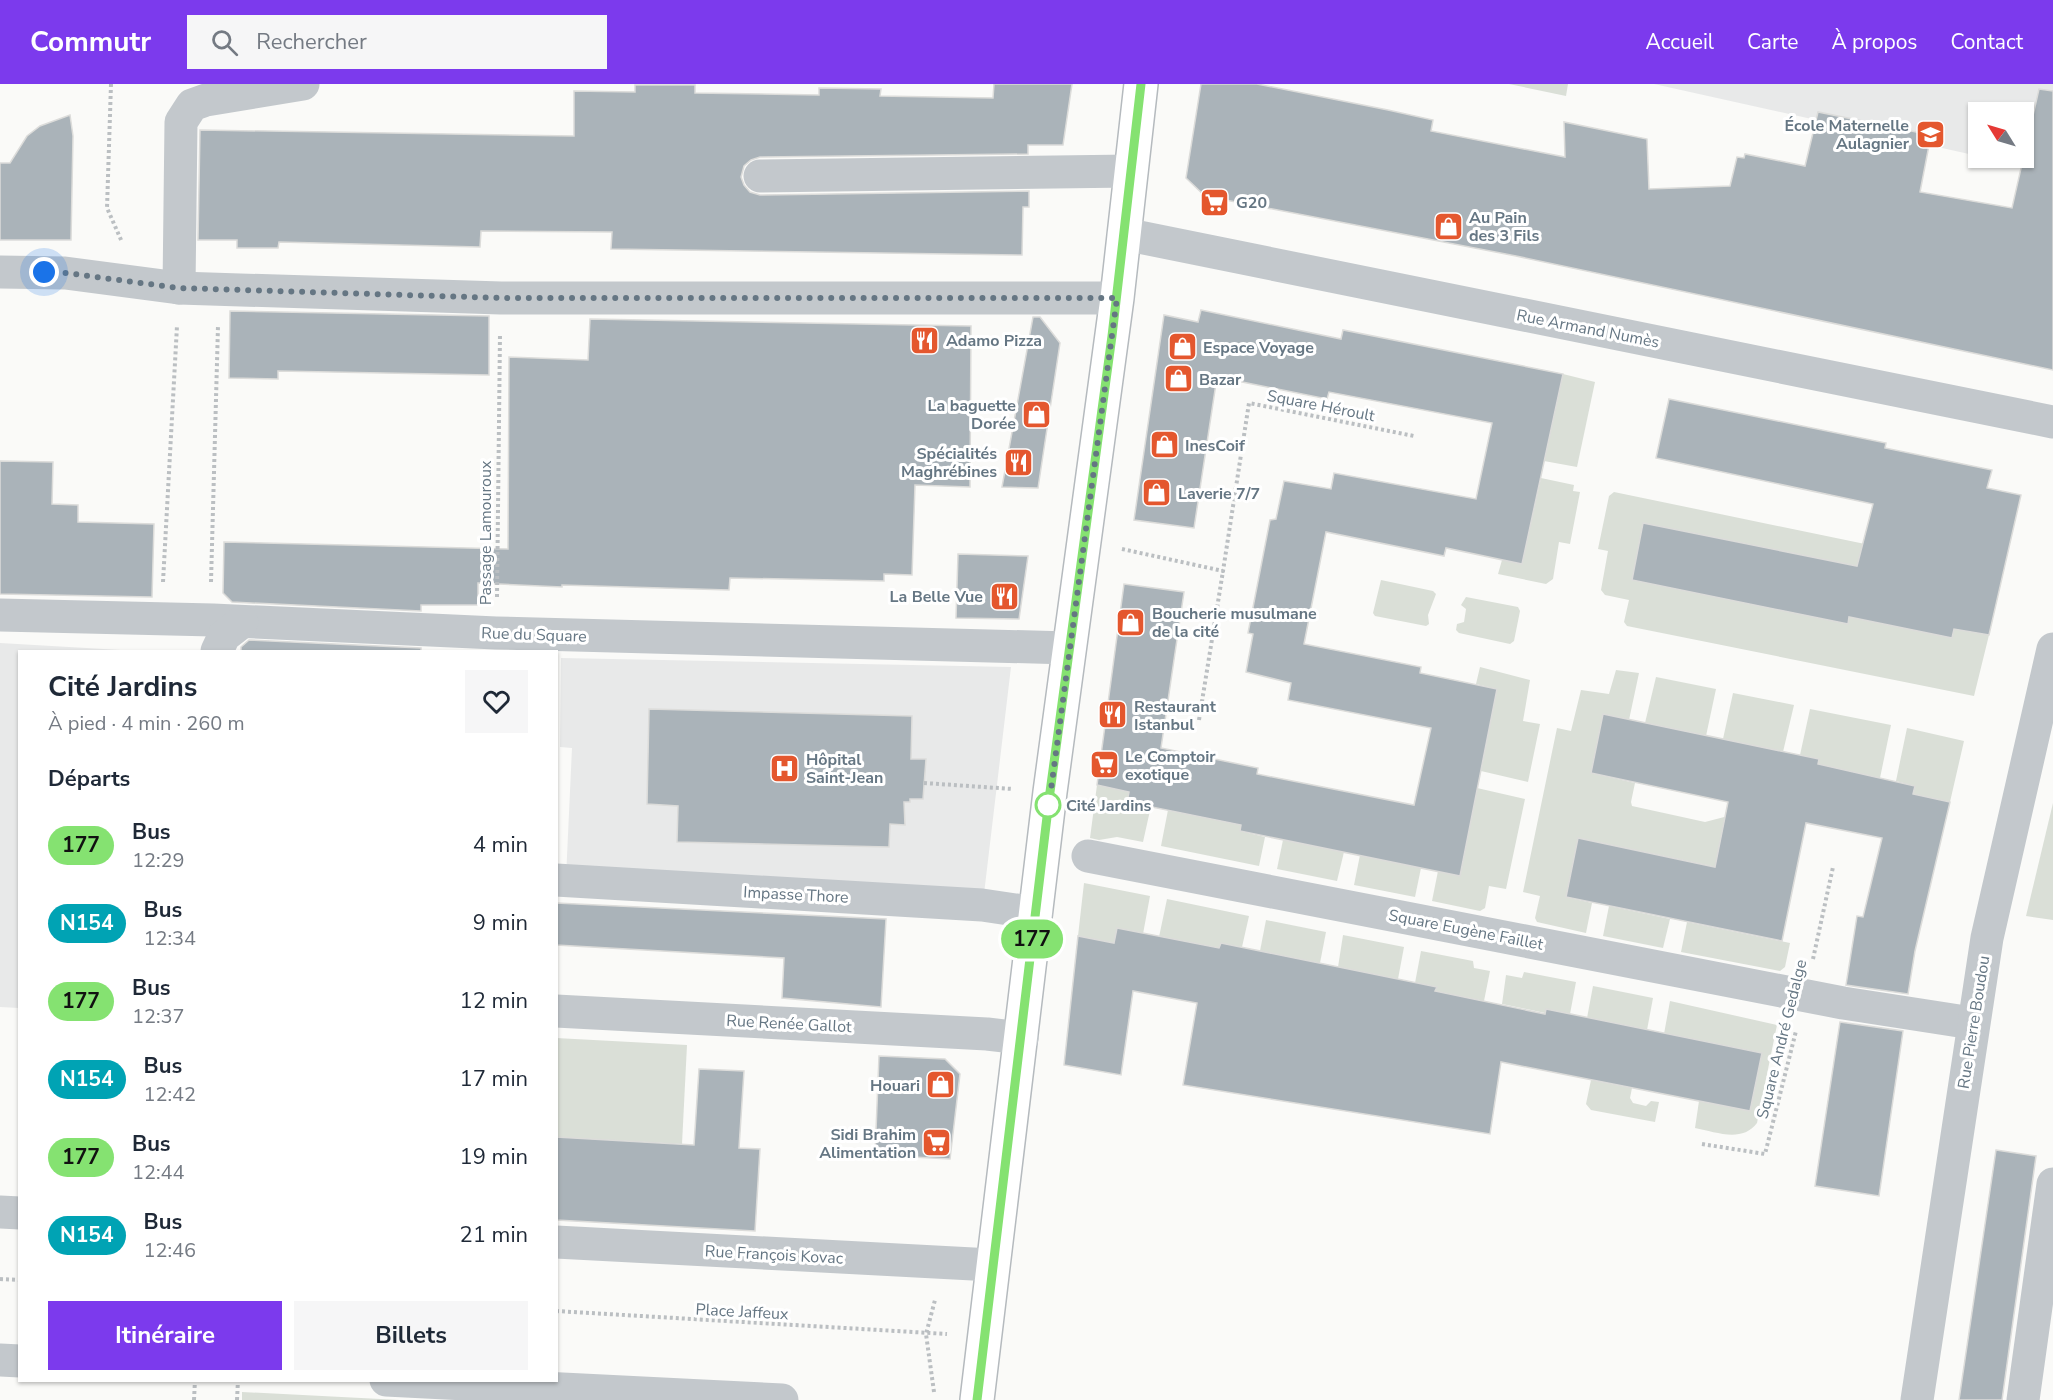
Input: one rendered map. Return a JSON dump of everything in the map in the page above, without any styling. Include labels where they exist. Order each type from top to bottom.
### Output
[{"type":"main road","points":[[977,1400],[1050,792],[1117,298],[1141,84]]},
{"type":"street","points":[[178,303],[181,122],[192,105],[206,100],[303,84]]},
{"type":"street","points":[[760,176],[1131,171]]},
{"type":"street","name":"Rue Armand Numès","points":[[1124,234],[2053,422]]},
{"type":"street","points":[[0,272],[66,273],[178,303],[219,289],[501,298],[1117,298]]},
{"type":"street","name":"Rue du Square","points":[[0,615],[161,619],[213,636],[242,622],[496,633],[1069,648]]},
{"type":"street","name":"Rue Pierre Boudou","points":[[1917,1400],[1972,1023],[1995,892],[2053,650]]},
{"type":"street","name":"Square Eugène Faillet","points":[[1088,856],[1805,996],[1972,1023]]},
{"type":"street","name":"Impasse Thore","points":[[558,880],[982,906],[1036,913]]},
{"type":"street","name":"Rue Renée Gallot","points":[[558,1011],[987,1034],[1022,1038]]},
{"type":"street","points":[[2023,1400],[2046,1293],[2053,1184]]},
{"type":"street","points":[[0,1212],[18,1213]]},
{"type":"street","name":"Rue François Kovac","points":[[558,1242],[992,1265]]},
{"type":"street","points":[[0,1360],[18,1361]]},
{"type":"street","points":[[426,1382],[782,1400]]},
{"type":"path","points":[[111,84],[106,208],[125,247]]},
{"type":"path","points":[[213,636],[219,289]]},
{"type":"path","name":"Passage Lamouroux","points":[[496,633],[501,298]]},
{"type":"path","points":[[161,619],[178,303]]},
{"type":"path","name":"Square Héroult","points":[[1199,720],[1249,403],[1414,436]]},
{"type":"path","points":[[1083,543],[1223,571]]},
{"type":"path","points":[[924,783],[1050,792]]},
{"type":"path","name":"Square André Gedalge","points":[[1702,1144],[1765,1154],[1805,996],[1833,867]]},
{"type":"path","points":[[0,1279],[18,1280]]},
{"type":"path","points":[[934,1392],[926,1334],[936,1293]]},
{"type":"path","name":"Place Jaffeux","points":[[558,1311],[948,1334]]},
{"type":"path","points":[[194,1400],[195,1382]]},
{"type":"path","points":[[237,1400],[238,1382]]},
{"type":"shaded area","points":[[1509,84],[1568,84],[1566,96]]},
{"type":"shaded area","name":"École Maternelle Aulagnier","points":[[1654,84],[2053,84],[2053,172],[2034,168],[2034,102],[1968,102],[1968,154]]},
{"type":"shaded area","points":[[1563,374],[1595,382],[1577,467],[1544,461]]},
{"type":"shaded area","points":[[1541,478],[1574,485],[1573,491],[1580,492],[1570,544],[1559,542],[1553,579],[1546,584],[1498,574],[1502,560],[1522,563]]},
{"type":"shaded area","points":[[1614,492],[1952,562],[1859,561],[1857,566],[1643,524],[1632,580],[1848,624],[1849,617],[1952,638],[1954,629],[1989,635],[1974,696],[1627,626],[1624,622],[1629,600],[1605,595],[1601,590],[1608,551],[1598,549],[1609,496]]},
{"type":"shaded area","points":[[1381,580],[1433,591],[1436,594],[1428,615],[1429,624],[1426,626],[1375,616],[1373,613]]},
{"type":"shaded area","points":[[1466,597],[1518,607],[1520,611],[1514,641],[1510,644],[1459,633],[1456,630],[1457,624],[1464,622],[1466,609],[1461,605]]},
{"type":"shaded area","points":[[0,643],[121,650],[18,650],[18,1008],[0,1007]]},
{"type":"shaded area","name":"Hôpital Saint-Jean","points":[[561,658],[1011,667],[984,894],[566,878],[572,748],[560,747]]},
{"type":"shaded area","points":[[1480,667],[1530,680],[1523,721],[1540,724],[1528,782],[1481,771],[1497,689],[1476,684]]},
{"type":"shaded area","points":[[1616,670],[1639,673],[1629,720],[1591,773],[1635,783],[1632,806],[1705,822],[1728,816],[1740,872],[1579,838],[1566,897],[1592,903],[1586,933],[1537,922],[1535,918],[1540,896],[1523,892],[1557,728],[1571,731],[1581,690],[1609,694]]},
{"type":"shaded area","points":[[1656,677],[1716,689],[1706,736],[1645,723]]},
{"type":"shaded area","points":[[1733,693],[1794,705],[1783,752],[1723,739]]},
{"type":"shaded area","points":[[1810,709],[1891,725],[1880,778],[1818,764],[1819,759],[1800,755]]},
{"type":"shaded area","points":[[1907,728],[1964,741],[1950,802],[1913,794],[1914,786],[1896,781]]},
{"type":"shaded area","points":[[1097,785],[1129,792],[1127,802],[1151,806],[1143,842],[1117,837],[1099,840],[1090,838]]},
{"type":"shaded area","points":[[1477,788],[1525,799],[1506,889],[1489,886],[1485,908],[1480,911],[1432,901],[1438,871],[1460,875]]},
{"type":"shaded area","points":[[2053,803],[2053,920],[2026,916]]},
{"type":"shaded area","points":[[1168,810],[1241,825],[1240,831],[1265,837],[1259,866],[1161,846]]},
{"type":"shaded area","points":[[1283,840],[1344,852],[1337,881],[1277,869]]},
{"type":"shaded area","points":[[1360,855],[1421,868],[1415,897],[1354,885]]},
{"type":"shaded area","points":[[1084,883],[1150,896],[1143,934],[1117,928],[1114,943],[1078,936]]},
{"type":"shaded area","points":[[1167,899],[1249,916],[1242,947],[1221,943],[1219,948],[1159,937]]},
{"type":"shaded area","points":[[1609,906],[1670,919],[1663,948],[1603,936]]},
{"type":"shaded area","points":[[1266,920],[1326,932],[1320,963],[1260,951]]},
{"type":"shaded area","points":[[1687,922],[1790,943],[1785,967],[1780,971],[1681,952]]},
{"type":"shaded area","points":[[1343,935],[1404,947],[1398,979],[1338,967]]},
{"type":"shaded area","points":[[1421,951],[1473,961],[1474,968],[1490,971],[1484,1001],[1435,991],[1436,988],[1415,983]]},
{"type":"shaded area","points":[[1524,972],[1576,982],[1570,1014],[1545,1013],[1502,1004],[1506,975],[1522,978]]},
{"type":"shaded area","points":[[1593,986],[1653,998],[1647,1030],[1587,1018]]},
{"type":"shaded area","points":[[1670,1001],[1777,1025],[1757,1123],[1751,1129],[1744,1133],[1728,1134],[1695,1128],[1699,1101],[1750,1111],[1761,1053],[1664,1034]]},
{"type":"shaded area","points":[[558,1038],[687,1045],[682,1144],[558,1137]]},
{"type":"shaded area","points":[[1591,1080],[1632,1088],[1630,1098],[1633,1103],[1646,1106],[1651,1101],[1659,1102],[1655,1122],[1591,1110],[1586,1104]]},
{"type":"shaded area","points":[[242,1392],[400,1400],[242,1400]]},
{"type":"building","points":[[994,84],[1072,84],[1063,145],[1028,145],[1028,154],[760,157],[744,166],[741,177],[750,192],[760,195],[1029,191],[1029,207],[1023,207],[1022,255],[611,249],[612,232],[481,231],[480,247],[279,242],[278,248],[237,248],[237,240],[198,240],[200,130],[574,136],[574,91],[635,92],[635,85],[695,85],[695,93],[819,95],[819,88],[881,89],[880,96],[993,98]]},
{"type":"building","points":[[1201,84],[1257,84],[1433,120],[1431,131],[1565,157],[1564,122],[1647,139],[1649,189],[1730,186],[1737,157],[1744,158],[1745,154],[1805,166],[1818,112],[1931,135],[1920,192],[2012,208],[2021,168],[2034,168],[2034,111],[2039,89],[2053,91],[2053,370],[1516,256],[1205,196],[1186,178]]},
{"type":"building","points":[[70,115],[73,136],[71,240],[0,240],[0,163],[10,163],[27,136],[40,126]]},
{"type":"building","points":[[1201,310],[1341,339],[1343,330],[1563,374],[1522,564],[1446,548],[1444,556],[1326,532],[1304,644],[1421,667],[1420,673],[1497,689],[1460,876],[1240,831],[1241,825],[1127,802],[1129,792],[1097,785],[1124,584],[1184,592],[1161,748],[1258,768],[1257,774],[1414,805],[1431,728],[1288,700],[1291,683],[1246,672],[1253,634],[1248,633],[1270,520],[1276,519],[1284,481],[1331,489],[1334,473],[1476,499],[1492,423],[1329,392],[1327,399],[1217,377],[1194,528],[1134,520],[1164,315],[1198,322]]},
{"type":"building","points":[[230,311],[489,316],[489,375],[278,371],[278,379],[229,378]]},
{"type":"building","points":[[1033,317],[1040,317],[1060,343],[1038,488],[1002,487]]},
{"type":"building","points":[[590,319],[971,326],[970,487],[915,485],[912,575],[884,574],[884,581],[730,578],[729,590],[478,583],[478,605],[421,605],[421,611],[232,602],[223,593],[224,542],[508,549],[509,357],[588,360]]},
{"type":"building","points":[[1669,399],[1886,443],[1885,448],[1992,470],[1987,488],[2021,495],[1989,635],[1954,629],[1952,638],[1849,617],[1848,624],[1632,580],[1643,523],[1857,566],[1873,504],[1656,458]]},
{"type":"building","points":[[0,461],[53,462],[52,504],[78,505],[78,522],[154,524],[152,597],[0,594]]},
{"type":"building","points":[[958,554],[1028,556],[1019,619],[956,618]]},
{"type":"building","points":[[249,640],[421,648],[421,650],[241,650],[241,647]]},
{"type":"building","points":[[649,709],[912,716],[911,759],[926,759],[923,799],[910,799],[910,802],[904,802],[905,825],[890,824],[889,847],[677,842],[678,806],[647,804]]},
{"type":"building","points":[[1603,714],[1819,759],[1818,764],[1915,786],[1913,794],[1950,802],[1915,951],[1908,994],[1846,985],[1857,916],[1863,917],[1882,838],[1806,823],[1782,941],[1566,897],[1578,838],[1715,867],[1728,802],[1591,773]]},
{"type":"building","points":[[558,903],[886,919],[881,1007],[782,998],[784,958],[558,945]]},
{"type":"building","points":[[1117,928],[1219,948],[1221,943],[1437,987],[1435,991],[1545,1014],[1546,1009],[1762,1053],[1750,1111],[1501,1062],[1490,1134],[1183,1085],[1197,1003],[1133,991],[1121,1075],[1064,1065],[1078,936],[1114,943]]},
{"type":"building","points":[[1840,1022],[1903,1031],[1879,1196],[1815,1186]]},
{"type":"building","points":[[879,1056],[945,1059],[960,1074],[950,1159],[875,1155]]},
{"type":"building","points":[[699,1069],[744,1071],[739,1148],[760,1149],[755,1231],[558,1220],[558,1137],[694,1145]]},
{"type":"building","points":[[1996,1150],[2036,1156],[2002,1400],[1959,1400]]},
{"type":"bus line","name":"177","points":[[977,1400],[1050,792],[1117,298],[1141,84]]},
{"type":"place","name":"École Maternelle Aulagnier","points":[[1930,134]]},
{"type":"place","name":"G20","points":[[1215,202]]},
{"type":"place","name":"Au Pain des 3 Fils","points":[[1448,226]]},
{"type":"place","name":"Adamo Pizza","points":[[925,340]]},
{"type":"place","name":"Espace Voyage","points":[[1182,347]]},
{"type":"place","name":"Bazar","points":[[1178,379]]},
{"type":"place","name":"La baguette Dorée","points":[[1037,414]]},
{"type":"place","name":"InesCoif","points":[[1164,445]]},
{"type":"place","name":"Spécialités Maghrébines","points":[[1018,462]]},
{"type":"place","name":"Laverie 7/7","points":[[1157,493]]},
{"type":"place","name":"La Belle Vue","points":[[1004,596]]},
{"type":"place","name":"Boucherie musulmane de la cité","points":[[1131,622]]},
{"type":"place","name":"Restaurant Istanbul","points":[[1113,715]]},
{"type":"place","name":"Le Comptoir exotique","points":[[1104,765]]},
{"type":"place","name":"Hôpital Saint-Jean","points":[[785,768]]},
{"type":"place","name":"Cité Jardins","points":[[1048,805]]},
{"type":"place","name":"Houari","points":[[941,1085]]},
{"type":"place","name":"Sidi Brahim Alimentation","points":[[937,1143]]},
{"type":"route","points":[[44,272],[179,288],[501,298],[1037,300],[1117,298],[1048,812],[1048,805]]}]
